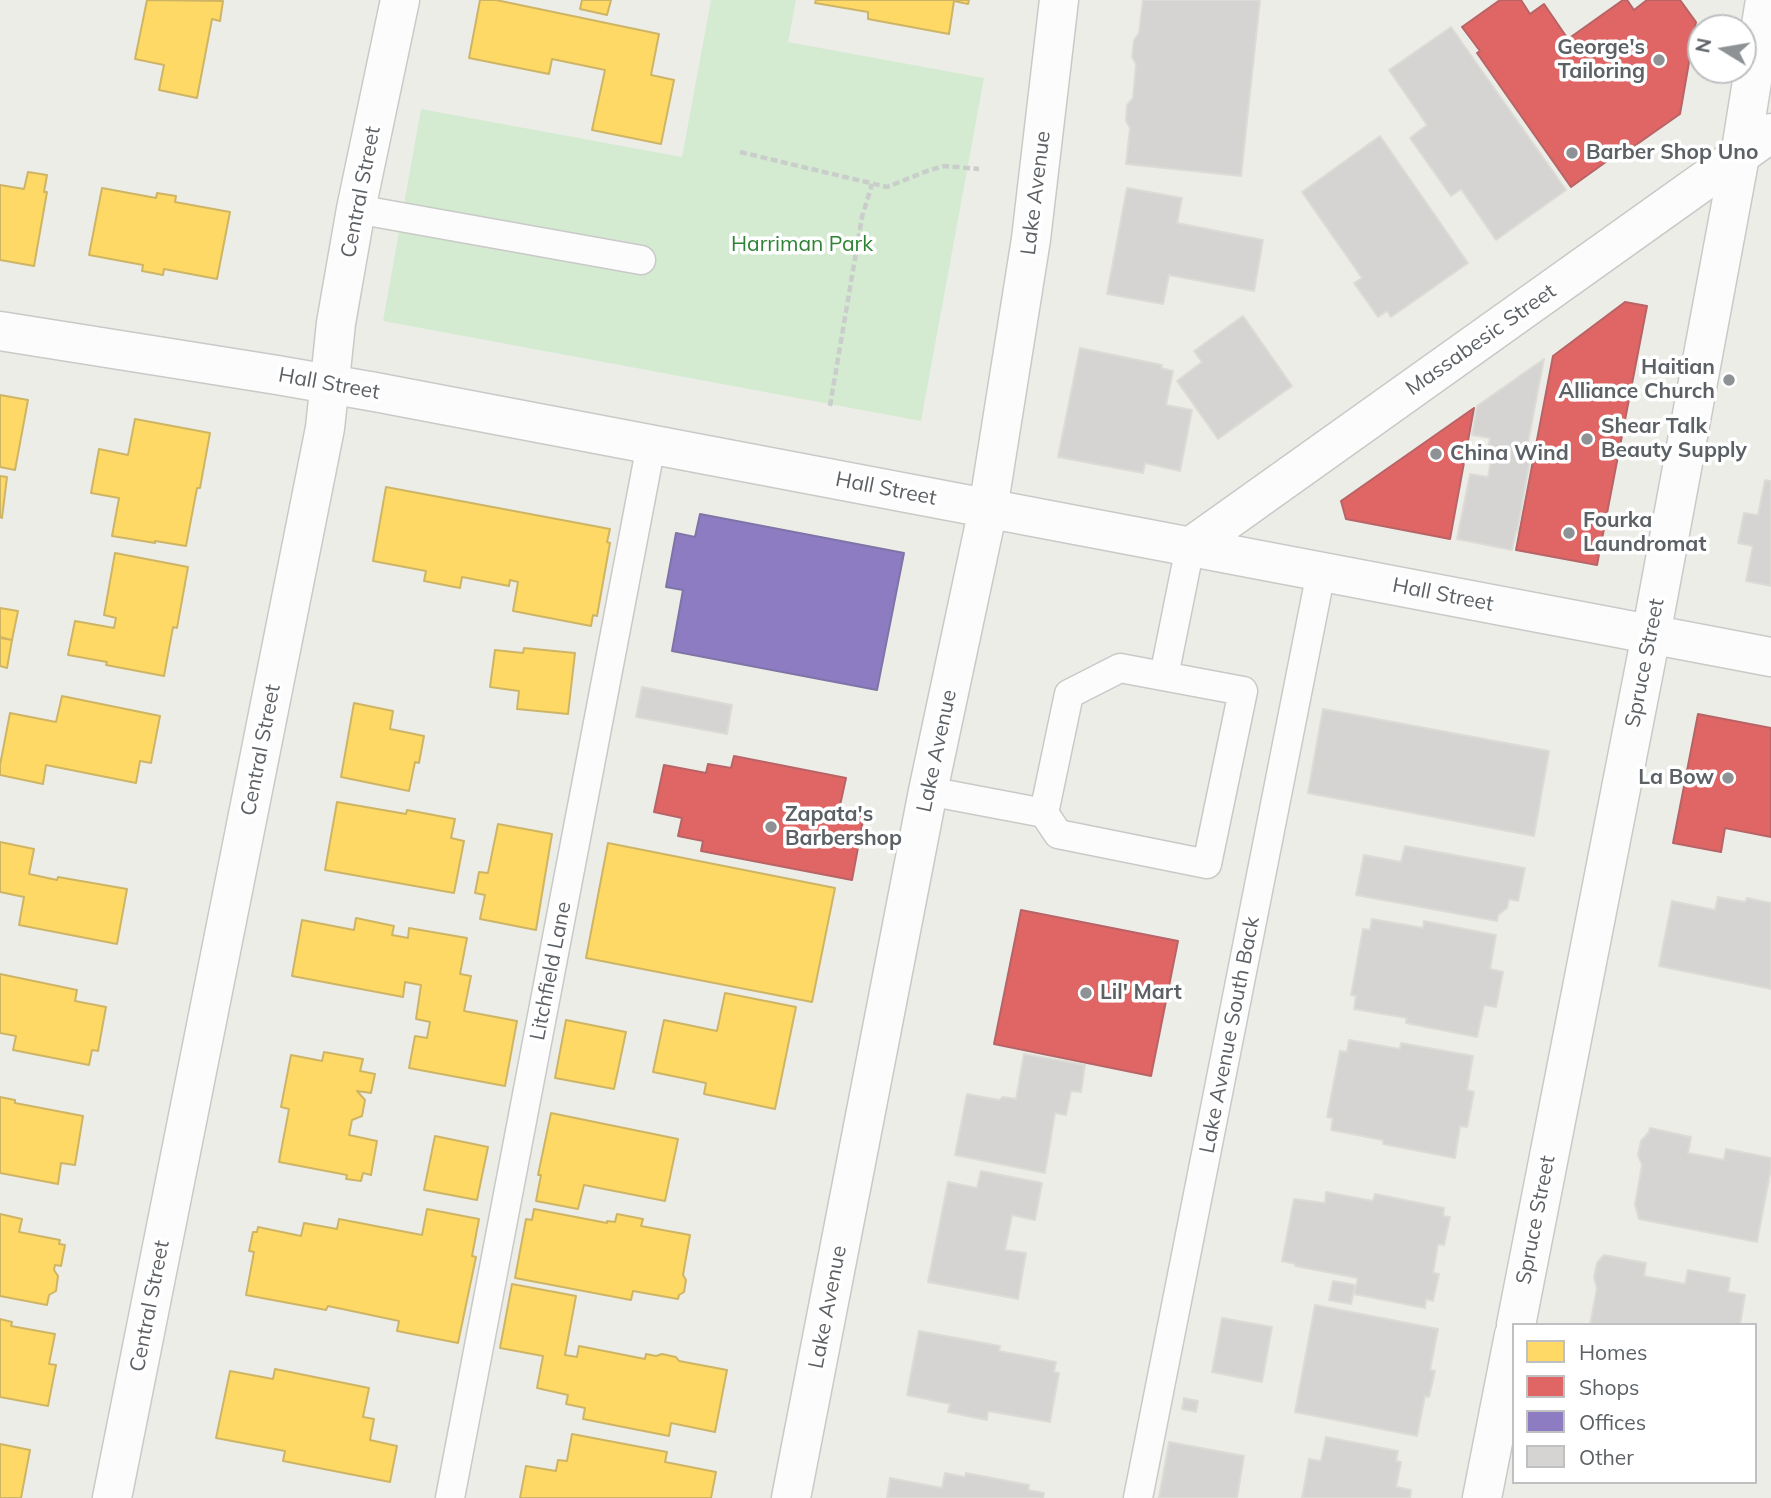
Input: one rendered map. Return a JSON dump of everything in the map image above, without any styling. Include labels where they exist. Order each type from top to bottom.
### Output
[{"type":"street","name":"Central Street","points":[[112,1498],[325,428],[336,323],[356,209],[400,0]]},
{"type":"street","name":"Lake Avenue","points":[[791,1498],[928,791],[988,509],[1031,239],[1059,0]]},
{"type":"street","name":"Spruce Street","points":[[1516,1323],[1651,635],[1740,156],[1765,0]]},
{"type":"street","name":"Massabesic Street","points":[[1190,547],[1771,132]]},
{"type":"street","name":"Hall Street","points":[[0,331],[329,384],[1771,657]]},
{"type":"street","points":[[1482,1498],[1512,1345]]},
{"type":"lane","points":[[356,209],[641,260]]},
{"type":"lane","name":"Litchfield Lane","points":[[450,1498],[651,444]]},
{"type":"lane","points":[[1164,676],[1190,547]]},
{"type":"lane","name":"Lake Avenue South Back","points":[[1138,1498],[1321,572]]},
{"type":"lane","points":[[1120,668],[1243,691],[1207,864],[1058,834],[1044,813],[1069,694],[1120,668]]},
{"type":"lane","points":[[928,791],[1044,813]]},
{"type":"path","points":[[740,152],[887,187],[944,166],[979,169]]},
{"type":"path","points":[[830,406],[862,216],[872,183]]},
{"type":"green space","name":"Harriman Park","points":[[711,0],[796,0],[788,42],[984,78],[921,421],[383,321],[421,109],[682,157]]},
{"type":"building: Homes","points":[[147,0],[223,1],[220,21],[212,19],[197,98],[159,90],[164,65],[135,59]]},
{"type":"building: Homes","points":[[480,0],[496,0],[659,34],[651,75],[674,80],[661,144],[592,130],[605,70],[552,59],[549,74],[469,58]]},
{"type":"building: Homes","points":[[582,0],[611,0],[607,15],[580,9]]},
{"type":"building: Homes","points":[[816,0],[969,0],[968,4],[954,1],[949,34],[868,19],[868,12],[815,3]]},
{"type":"building: Homes","points":[[28,172],[47,175],[44,192],[47,192],[34,266],[0,260],[0,185],[24,189]]},
{"type":"building: Homes","points":[[102,188],[156,198],[157,193],[176,196],[175,202],[230,212],[217,279],[164,269],[163,275],[142,271],[143,265],[89,255]]},
{"type":"building: Homes","points":[[0,395],[28,400],[15,470],[0,467]]},
{"type":"building: Homes","points":[[135,419],[210,433],[186,546],[112,536],[119,498],[91,493],[99,449],[128,455]]},
{"type":"building: Homes","points":[[0,476],[7,477],[2,518],[0,517]]},
{"type":"building: Homes","points":[[386,487],[610,529],[597,616],[593,615],[591,626],[513,611],[518,582],[510,580],[509,586],[462,577],[460,588],[424,581],[426,571],[373,561]]},
{"type":"building: Homes","points":[[115,553],[188,567],[177,628],[173,627],[164,676],[68,655],[75,621],[114,628],[116,618],[104,615]]},
{"type":"building: Homes","points":[[0,608],[18,611],[12,640],[0,637]]},
{"type":"building: Homes","points":[[0,638],[12,640],[7,668],[0,666]]},
{"type":"building: Homes","points":[[524,648],[575,653],[568,714],[517,709],[519,691],[490,687],[495,650],[523,653]]},
{"type":"building: Homes","points":[[62,696],[160,716],[151,763],[140,761],[136,783],[46,765],[43,784],[0,775],[10,713],[56,722]]},
{"type":"building: Homes","points":[[354,703],[393,711],[390,729],[424,736],[419,763],[415,762],[409,791],[341,777]]},
{"type":"building: Homes","points":[[337,802],[455,819],[451,838],[464,841],[454,893],[325,870]]},
{"type":"building: Homes","points":[[498,824],[552,834],[536,930],[480,919],[485,895],[475,893],[479,872],[488,873]]},
{"type":"building: Homes","points":[[0,842],[34,849],[29,874],[127,889],[117,944],[19,925],[24,897],[0,892]]},
{"type":"building: Homes","points":[[608,843],[835,888],[812,1002],[586,958]]},
{"type":"building: Homes","points":[[356,918],[394,926],[392,935],[408,938],[409,928],[467,938],[460,974],[471,976],[464,1011],[517,1021],[505,1086],[409,1068],[415,1036],[427,1038],[430,1022],[416,1019],[421,985],[405,982],[403,997],[292,976],[302,920],[354,930]]},
{"type":"building: Homes","points":[[0,974],[77,990],[75,1001],[106,1007],[98,1051],[92,1050],[89,1065],[13,1050],[16,1036],[0,1033]]},
{"type":"building: Homes","points":[[725,993],[796,1007],[775,1109],[704,1094],[706,1083],[653,1072],[664,1020],[717,1031]]},
{"type":"building: Homes","points":[[566,1020],[626,1032],[614,1089],[555,1078]]},
{"type":"building: Homes","points":[[324,1052],[363,1059],[360,1071],[375,1074],[371,1093],[357,1091],[365,1100],[362,1116],[352,1120],[349,1135],[377,1141],[371,1175],[363,1173],[361,1181],[346,1179],[347,1175],[279,1162],[289,1109],[281,1107],[291,1055],[322,1061]]},
{"type":"building: Homes","points":[[0,1097],[15,1100],[15,1103],[83,1116],[75,1165],[61,1163],[58,1184],[0,1173]]},
{"type":"building: Homes","points":[[551,1113],[678,1139],[665,1201],[584,1185],[578,1209],[536,1201],[541,1175],[538,1175]]},
{"type":"building: Homes","points":[[435,1136],[488,1147],[477,1200],[424,1190]]},
{"type":"building: Homes","points":[[427,1209],[479,1219],[472,1256],[476,1257],[458,1343],[397,1331],[399,1321],[328,1306],[326,1310],[246,1295],[254,1252],[249,1251],[253,1232],[257,1232],[258,1227],[301,1236],[304,1223],[337,1229],[339,1219],[422,1235]]},
{"type":"building: Homes","points":[[534,1209],[607,1223],[615,1222],[617,1214],[643,1219],[641,1226],[690,1235],[683,1275],[686,1280],[684,1292],[678,1299],[633,1291],[631,1300],[515,1278],[526,1219],[532,1220]]},
{"type":"building: Homes","points":[[0,1214],[22,1219],[19,1232],[60,1240],[59,1244],[65,1245],[61,1266],[55,1265],[54,1270],[58,1276],[56,1291],[49,1295],[47,1305],[0,1296]]},
{"type":"building: Homes","points":[[512,1284],[576,1296],[565,1355],[577,1357],[579,1346],[645,1359],[646,1354],[662,1354],[676,1357],[679,1361],[727,1370],[715,1432],[671,1423],[669,1436],[583,1419],[585,1408],[566,1404],[568,1395],[537,1388],[543,1356],[500,1348]]},
{"type":"building: Homes","points":[[0,1319],[12,1322],[11,1326],[55,1334],[49,1364],[56,1365],[48,1406],[0,1397]]},
{"type":"building: Homes","points":[[275,1369],[369,1388],[363,1417],[374,1419],[370,1440],[397,1446],[390,1482],[283,1461],[285,1451],[216,1438],[230,1371],[273,1379]]},
{"type":"building: Homes","points":[[572,1434],[667,1452],[665,1462],[716,1472],[711,1498],[520,1498],[526,1466],[556,1471],[558,1460],[567,1461]]},
{"type":"building: Homes","points":[[0,1444],[30,1450],[21,1498],[0,1498]]},
{"type":"building: Shops","points":[[1500,0],[1521,0],[1530,14],[1544,4],[1568,39],[1623,0],[1627,0],[1634,10],[1647,0],[1680,0],[1690,14],[1687,14],[1687,74],[1680,114],[1571,187],[1477,53],[1480,51],[1462,27]]},
{"type":"building: Shops","points":[[1625,302],[1647,306],[1597,565],[1516,550],[1553,356]]},
{"type":"building: Shops","name":"China Wind","points":[[1474,408],[1450,539],[1346,519],[1341,501]]},
{"type":"building: Shops","name":"La Bow","points":[[1698,714],[1771,728],[1771,837],[1725,828],[1721,852],[1673,843]]},
{"type":"building: Shops","name":"Zapata's Barbershop","points":[[734,756],[846,778],[839,810],[864,815],[852,880],[701,851],[703,841],[678,836],[682,818],[654,812],[664,765],[706,773],[708,764],[731,768]]},
{"type":"building: Shops","name":"Lil' Mart","points":[[1021,910],[1178,941],[1151,1076],[994,1044]]},
{"type":"building: Offices","points":[[700,514],[904,553],[877,690],[672,651],[683,590],[666,587],[676,533],[695,537]]},
{"type":"building: Other","points":[[1143,0],[1260,0],[1241,176],[1126,164],[1130,128],[1126,121],[1127,105],[1133,98],[1136,64],[1132,57],[1134,40],[1139,33]]},
{"type":"building: Other","points":[[1451,27],[1566,190],[1496,240],[1461,189],[1451,196],[1410,138],[1427,125],[1389,70]]},
{"type":"building: Other","points":[[1380,136],[1468,263],[1391,317],[1387,311],[1378,317],[1354,283],[1362,278],[1302,192]]},
{"type":"building: Other","points":[[1127,188],[1182,198],[1177,223],[1263,240],[1254,291],[1169,275],[1163,304],[1107,294]]},
{"type":"building: Other","points":[[1243,316],[1292,386],[1218,439],[1177,381],[1202,362],[1194,351]]},
{"type":"building: Other","points":[[1080,348],[1162,365],[1161,368],[1173,371],[1166,405],[1192,410],[1180,471],[1145,463],[1143,473],[1058,457]]},
{"type":"building: Other","points":[[1544,359],[1526,453],[1531,454],[1512,550],[1457,539],[1470,474],[1488,477],[1492,456],[1487,455],[1490,438],[1472,435],[1477,406]]},
{"type":"building: Other","points":[[1765,480],[1771,481],[1771,586],[1746,581],[1753,546],[1738,543],[1744,513],[1758,515]]},
{"type":"building: Other","points":[[642,687],[732,705],[727,734],[636,717]]},
{"type":"building: Other","points":[[1323,709],[1549,751],[1534,836],[1308,793]]},
{"type":"building: Other","points":[[1405,846],[1525,868],[1518,901],[1509,899],[1507,908],[1498,915],[1497,921],[1356,895],[1364,855],[1401,862]]},
{"type":"building: Other","points":[[1718,897],[1745,902],[1747,898],[1771,903],[1771,989],[1659,966],[1672,901],[1715,910]]},
{"type":"building: Other","points":[[1372,919],[1423,928],[1424,921],[1496,935],[1490,969],[1503,972],[1496,1007],[1484,1005],[1477,1037],[1406,1023],[1407,1018],[1354,1009],[1356,996],[1351,995],[1363,929],[1370,930]]},
{"type":"building: Other","points":[[1349,1040],[1400,1049],[1401,1043],[1473,1056],[1467,1090],[1474,1092],[1467,1127],[1460,1126],[1455,1158],[1383,1144],[1383,1140],[1331,1130],[1333,1118],[1327,1117],[1340,1051],[1347,1052]]},
{"type":"building: Other","points":[[1024,1054],[1085,1065],[1081,1092],[1071,1091],[1066,1115],[1055,1113],[1045,1173],[955,1155],[967,1094],[999,1100],[1003,1097],[1016,1099]]},
{"type":"building: Other","points":[[1650,1128],[1691,1137],[1688,1153],[1724,1160],[1726,1149],[1771,1158],[1757,1242],[1639,1219],[1635,1205],[1642,1165],[1638,1155],[1641,1141]]},
{"type":"building: Other","points":[[981,1171],[1042,1183],[1035,1220],[1012,1215],[1005,1250],[1026,1253],[1018,1299],[928,1282],[948,1182],[977,1188]]},
{"type":"building: Other","points":[[1326,1192],[1373,1201],[1375,1194],[1444,1208],[1443,1216],[1450,1217],[1444,1245],[1438,1244],[1433,1273],[1439,1274],[1433,1301],[1426,1299],[1425,1308],[1354,1294],[1358,1278],[1282,1261],[1294,1199],[1325,1203]]},
{"type":"building: Other","points":[[1604,1255],[1646,1263],[1644,1276],[1685,1284],[1688,1270],[1730,1278],[1728,1292],[1745,1295],[1740,1323],[1590,1323],[1597,1288],[1594,1278],[1597,1263]]},
{"type":"building: Other","points":[[1333,1281],[1355,1285],[1351,1304],[1329,1300]]},
{"type":"building: Other","points":[[1315,1305],[1438,1329],[1430,1370],[1435,1371],[1429,1397],[1425,1396],[1417,1436],[1295,1412]]},
{"type":"building: Other","points":[[1222,1318],[1272,1327],[1262,1382],[1212,1372]]},
{"type":"building: Other","points":[[919,1331],[1000,1346],[999,1351],[1056,1362],[1054,1372],[1059,1373],[1050,1422],[988,1411],[987,1420],[948,1412],[950,1404],[907,1395]]},
{"type":"building: Other","points":[[1184,1398],[1198,1401],[1196,1412],[1182,1409]]},
{"type":"building: Other","points":[[1326,1437],[1398,1451],[1396,1461],[1401,1462],[1396,1487],[1411,1490],[1410,1498],[1302,1498],[1309,1459],[1321,1461]]},
{"type":"building: Other","points":[[1169,1442],[1244,1456],[1237,1498],[1159,1498]]},
{"type":"building: Other","points":[[945,1473],[965,1477],[966,1473],[1029,1485],[1028,1490],[1044,1493],[1043,1498],[887,1498],[890,1478],[942,1488]]},
{"type":"place","name":"George's Tailoring","points":[[1659,60]]},
{"type":"place","name":"Barber Shop Uno","points":[[1572,153]]},
{"type":"place","name":"Haitian Alliance Church","points":[[1729,380]]},
{"type":"place","name":"Shear Talk Beauty Supply","points":[[1587,439]]},
{"type":"place","name":"China Wind","points":[[1436,454]]},
{"type":"place","name":"Fourka Laundromat","points":[[1569,533]]},
{"type":"place","name":"La Bow","points":[[1728,778]]},
{"type":"place","name":"Zapata's Barbershop","points":[[771,827]]},
{"type":"place","name":"Lil' Mart","points":[[1086,993]]}]
